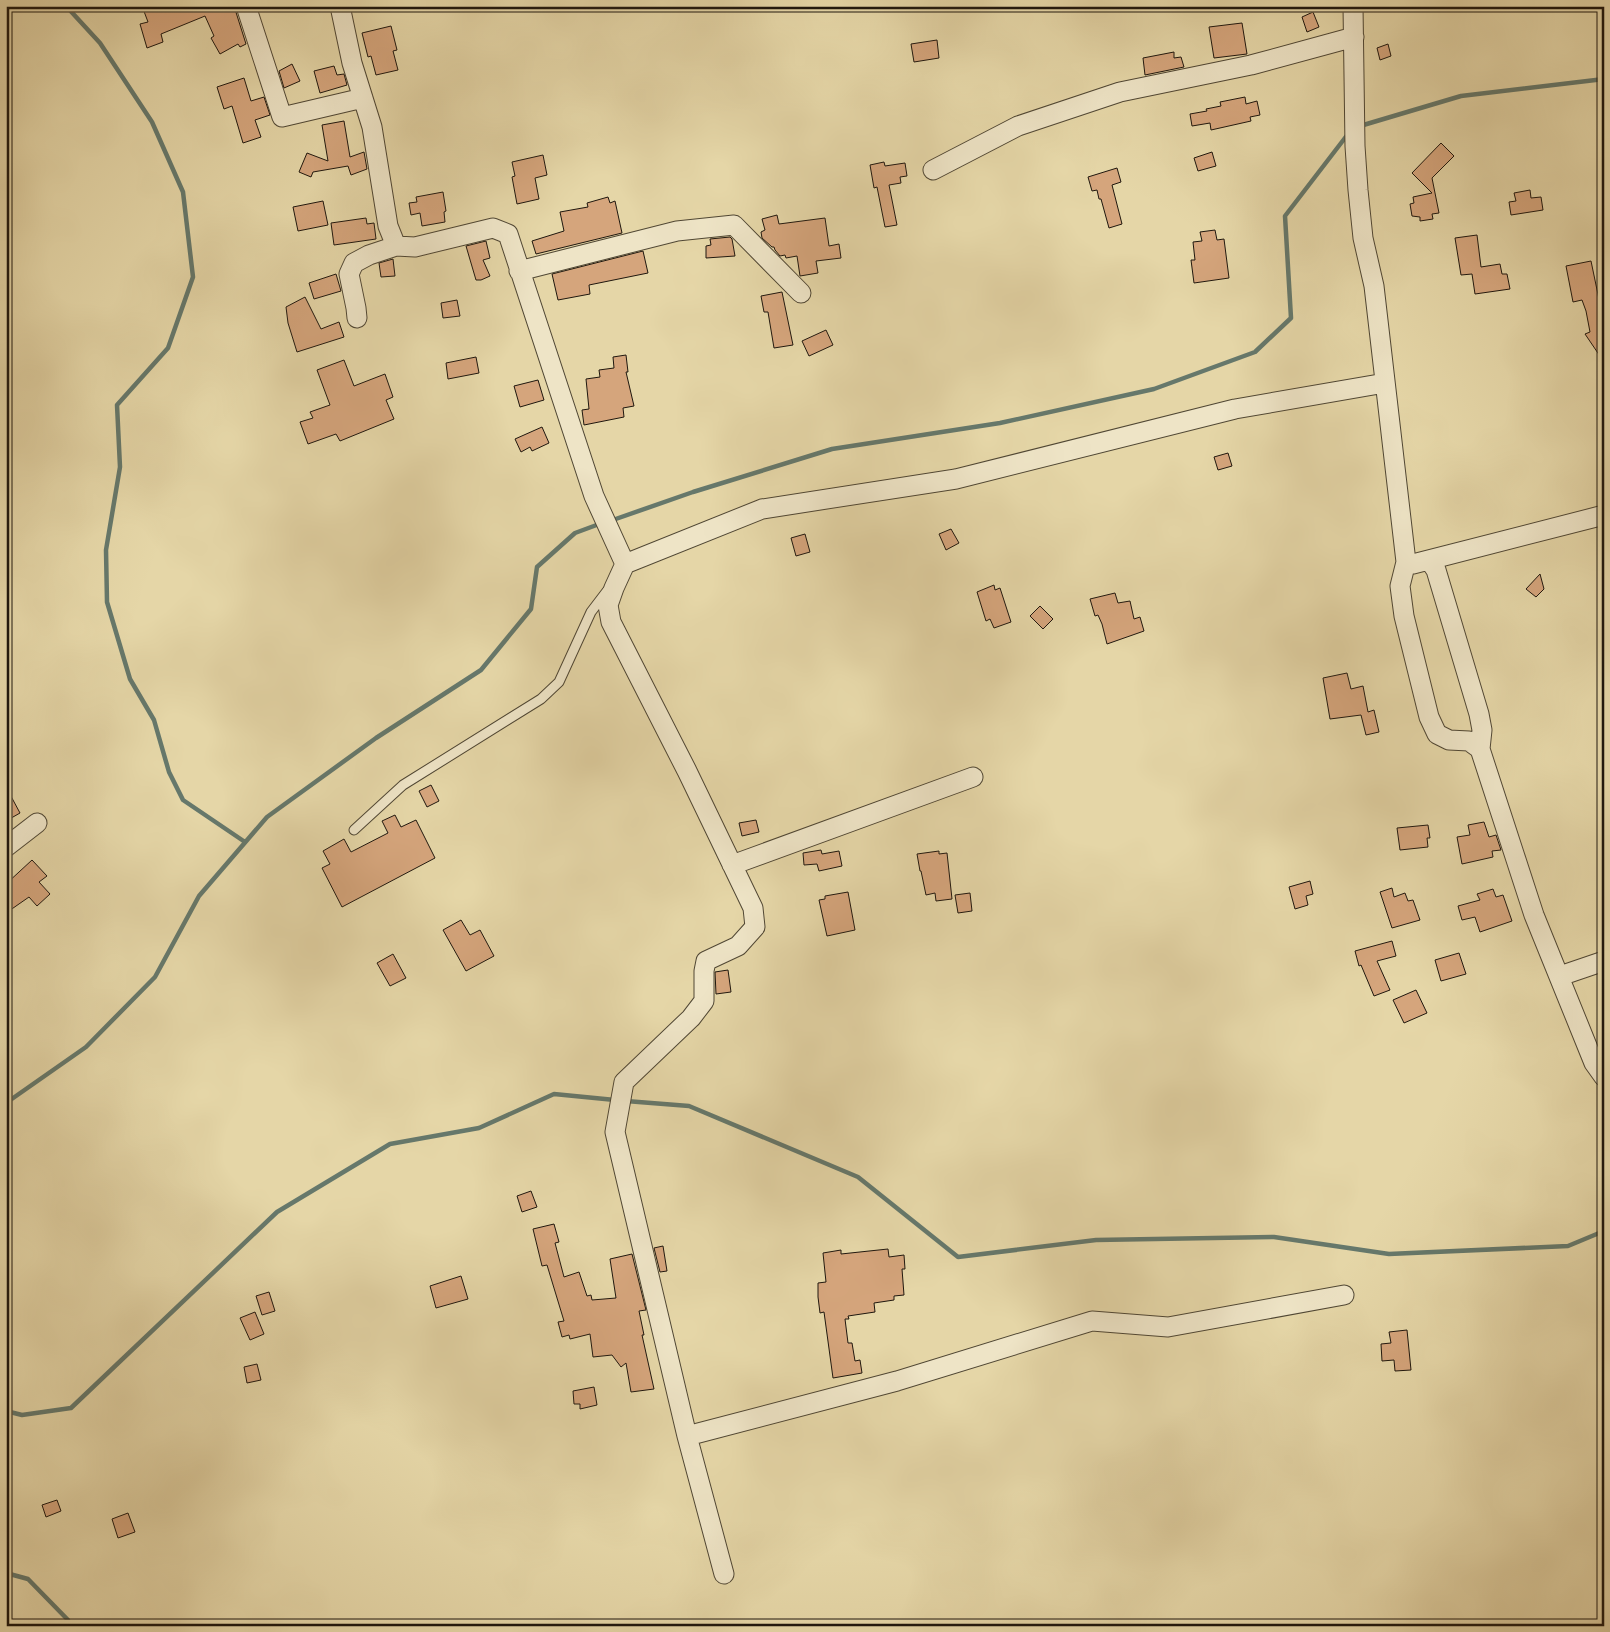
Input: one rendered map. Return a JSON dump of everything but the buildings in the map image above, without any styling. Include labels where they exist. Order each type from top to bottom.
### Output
[{"type":"street","points":[[246,6],[282,118],[363,98]]},
{"type":"street","points":[[340,6],[352,63],[372,127],[388,226],[396,246]]},
{"type":"street","points":[[1353,6],[1355,146],[1363,238],[1374,286],[1406,562],[1400,586],[1404,616],[1429,717],[1437,734],[1449,740],[1469,741],[1480,749]]},
{"type":"street","points":[[934,170],[1018,126],[1120,92],[1251,65],[1354,37]]},
{"type":"street","points":[[519,270],[677,231],[734,224],[801,293]]},
{"type":"street","points":[[357,318],[349,274],[354,263],[396,246],[415,247],[493,228],[508,234],[594,496],[621,556],[608,605],[611,622],[687,771],[753,908],[755,927],[738,946],[706,961],[704,1001],[692,1018],[624,1082],[615,1132],[687,1436],[724,1574]]},
{"type":"street","points":[[621,556],[762,509],[956,479],[1235,409],[1385,383]]},
{"type":"street","points":[[1406,562],[1413,564],[1430,560],[1604,515]]},
{"type":"street","points":[[1430,560],[1436,570],[1479,714],[1482,730],[1480,749],[1534,915],[1594,1063],[1604,1077]]},
{"type":"street","points":[[732,866],[973,777]]},
{"type":"street","points":[[6,847],[37,823]]},
{"type":"street","points":[[1560,976],[1604,960]]},
{"type":"street","points":[[687,1436],[898,1380],[1092,1320],[1168,1327],[1344,1294]]},
{"type":"lane","points":[[354,830],[403,785],[541,699],[559,682],[591,612],[606,591],[614,588]]},
{"type":"waterway","points":[[66,6],[100,43],[152,122],[183,192],[193,277],[168,348],[117,405],[120,467],[106,550],[107,602],[130,679],[154,720],[169,772],[183,800],[245,842]]},
{"type":"waterway","points":[[1360,126],[1461,96],[1604,79]]},
{"type":"waterway","points":[[610,521],[693,492],[832,449],[1000,423],[1154,389],[1255,352],[1291,318],[1285,216],[1348,134]]},
{"type":"waterway","points":[[6,1103],[86,1047],[155,977],[199,896],[267,817],[376,738],[481,670],[531,609],[537,567],[575,533],[602,523]]},
{"type":"waterway","points":[[6,1411],[22,1415],[71,1408],[277,1212],[390,1144],[479,1128],[554,1094],[615,1100]]},
{"type":"waterway","points":[[626,1101],[689,1106],[858,1177],[958,1257],[1096,1240],[1274,1237],[1389,1254],[1568,1246],[1604,1231]]},
{"type":"waterway","points":[[6,1573],[28,1579],[68,1620],[69,1626]]}]
